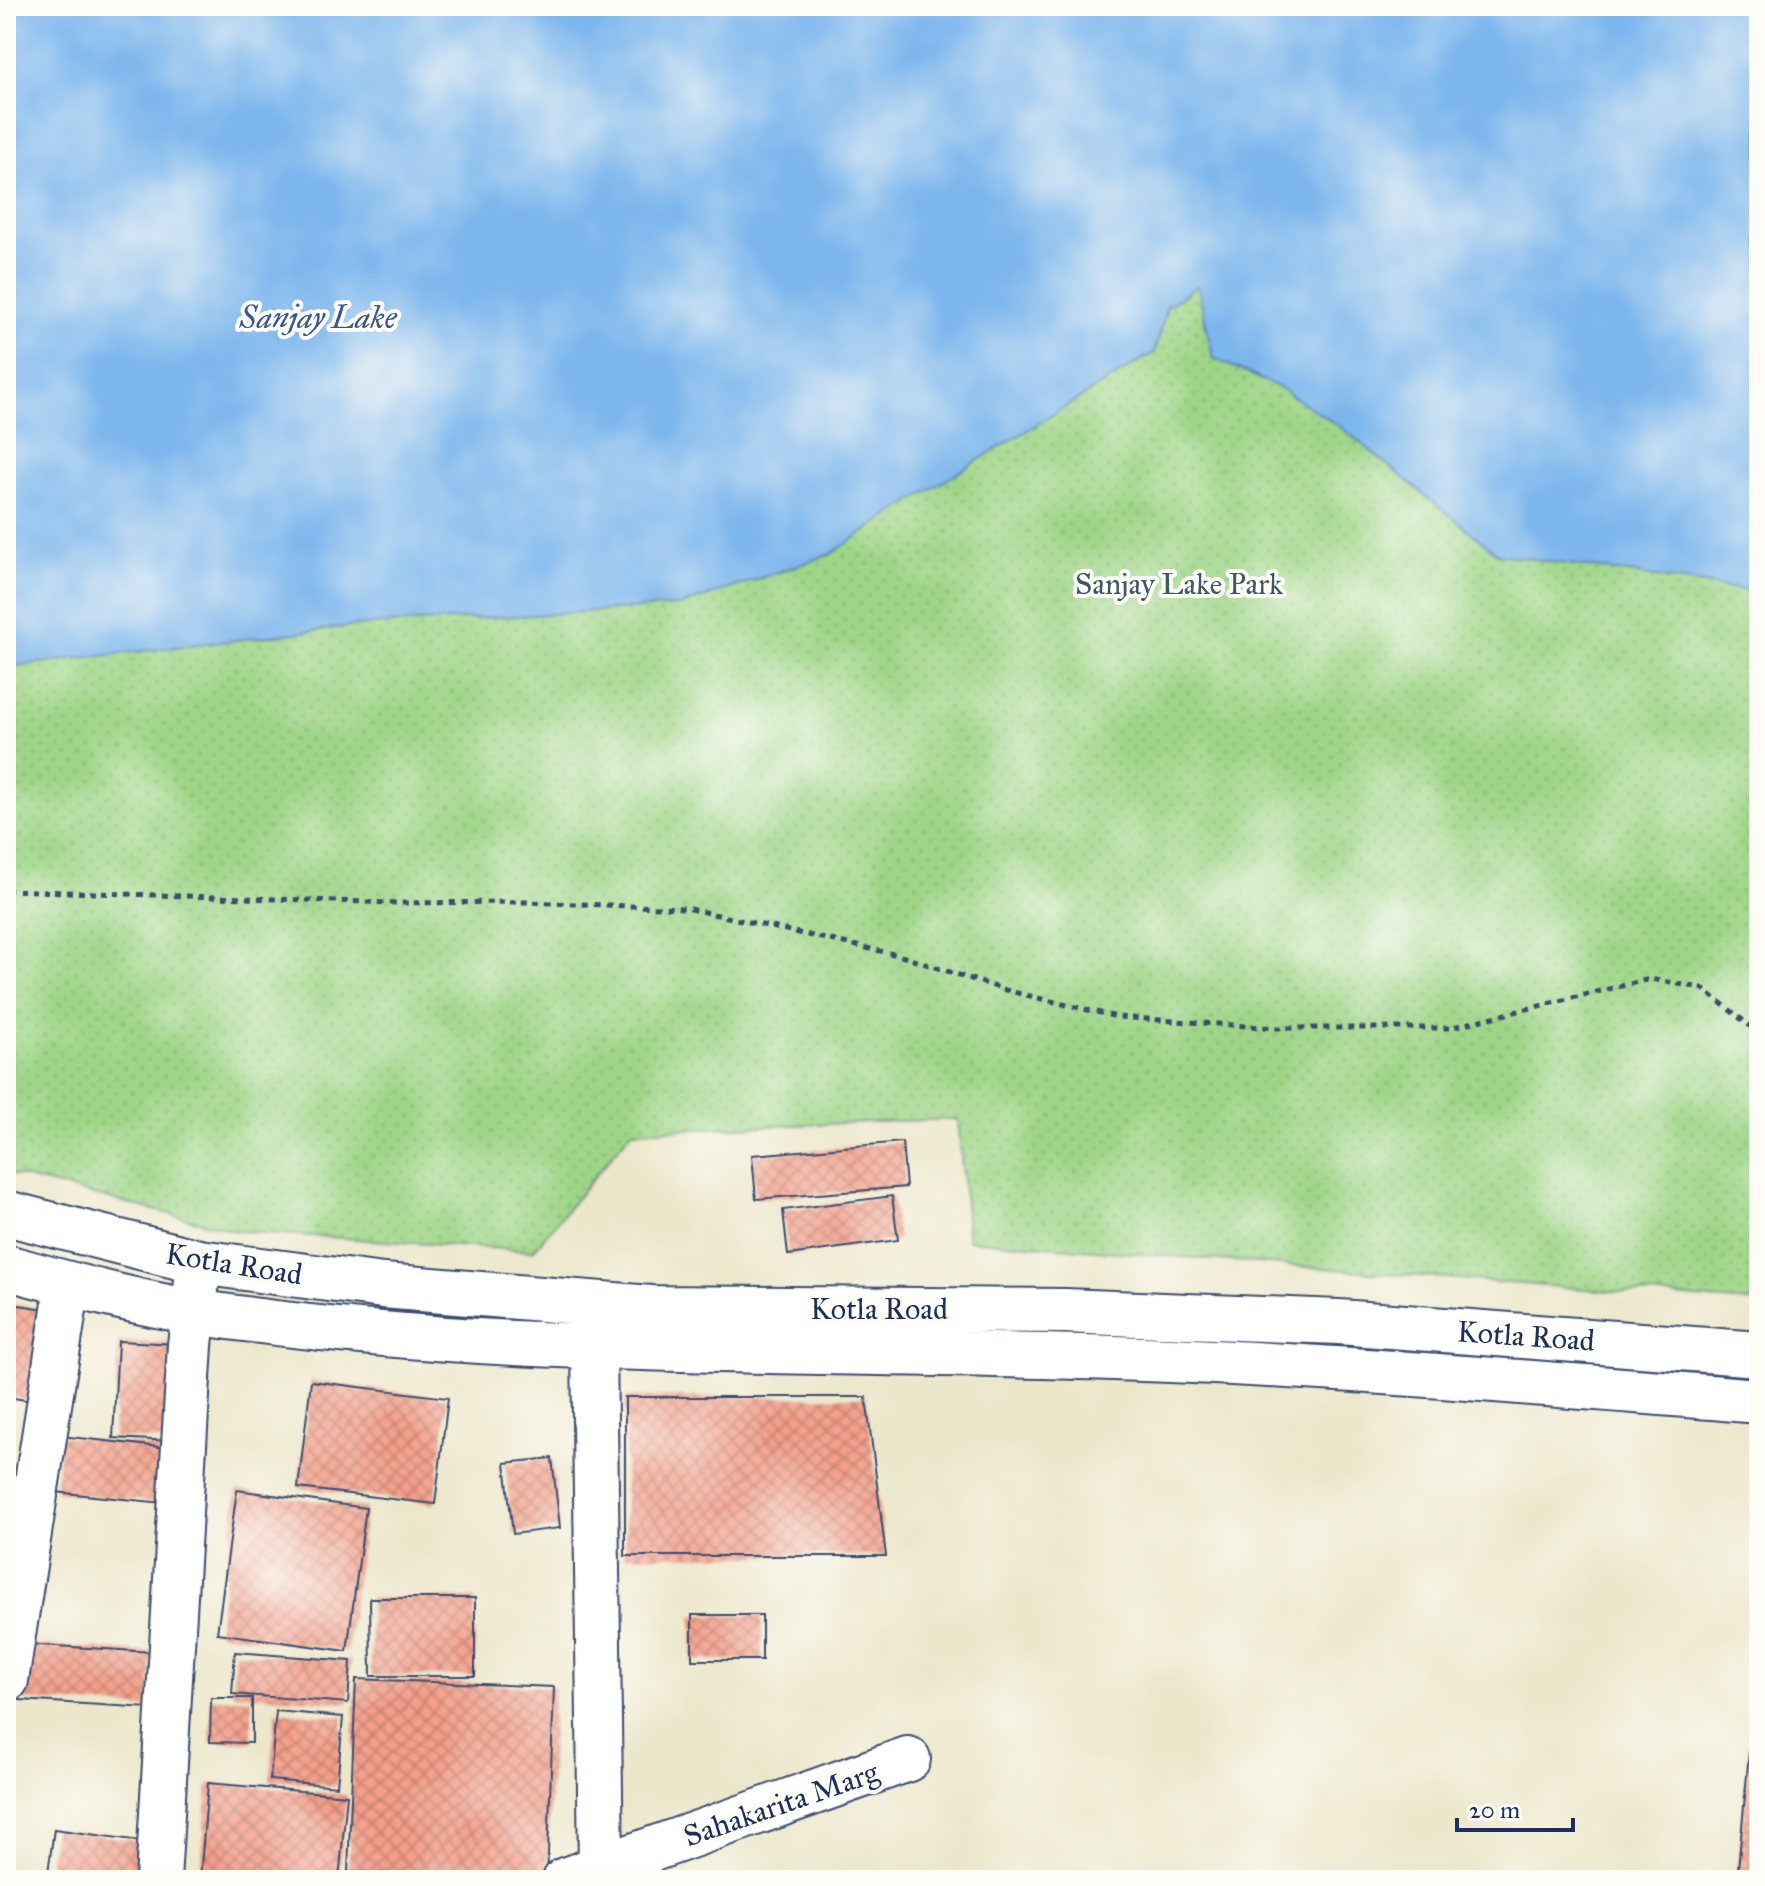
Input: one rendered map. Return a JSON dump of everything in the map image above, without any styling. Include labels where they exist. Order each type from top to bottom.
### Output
[{"type":"main road","name":"Kotla Road","points":[[6,1213],[199,1262],[383,1286],[651,1308],[1065,1311],[1339,1322],[1759,1354]]},
{"type":"main road","points":[[158,1880],[192,1312],[199,1262]]},
{"type":"main road","name":"Kotla Road","points":[[6,1267],[192,1312],[370,1333],[648,1349],[1072,1356],[1334,1367],[1759,1401]]},
{"type":"main road","points":[[6,1680],[68,1284]]},
{"type":"main road","points":[[583,1874],[594,1346]]},
{"type":"main road","name":"Sahakarita Marg","points":[[583,1874],[908,1759]]},
{"type":"path","points":[[6,890],[395,903],[525,902],[686,908],[898,955],[1005,990],[1117,1017],[1275,1028],[1449,1028],[1650,979],[1702,988],[1759,1033]]},
{"type":"green space","name":"Sanjay Lake Park","points":[[6,6],[1759,6],[1759,1303],[968,1240],[958,1119],[632,1131],[533,1251],[237,1231],[6,1173]]},
{"type":"water","name":"Sanjay Lake","points":[[6,6],[1759,6],[1759,592],[1498,554],[1342,428],[1278,387],[1213,358],[1198,286],[1167,306],[1155,352],[831,554],[679,606],[354,626],[6,667]]},
{"type":"building","points":[[902,1142],[906,1187],[756,1199],[752,1155]]},
{"type":"building","points":[[892,1196],[898,1240],[788,1255],[783,1210]]},
{"type":"building","points":[[6,1303],[52,1310],[39,1402],[6,1397]]},
{"type":"building","points":[[118,1341],[177,1344],[172,1441],[113,1438]]},
{"type":"building","points":[[311,1381],[448,1398],[435,1504],[298,1488]]},
{"type":"building","points":[[625,1397],[866,1397],[886,1556],[625,1556]]},
{"type":"building","points":[[61,1436],[168,1448],[163,1503],[55,1492]]},
{"type":"building","points":[[552,1458],[560,1528],[513,1534],[505,1463]]},
{"type":"building","points":[[237,1490],[366,1508],[347,1651],[217,1633]]},
{"type":"building","points":[[370,1598],[475,1598],[475,1676],[371,1676]]},
{"type":"building","points":[[692,1615],[762,1615],[762,1660],[692,1660]]},
{"type":"building","points":[[24,1644],[152,1652],[149,1708],[20,1700]]},
{"type":"building","points":[[235,1652],[351,1661],[348,1703],[232,1694]]},
{"type":"building","points":[[356,1679],[554,1687],[547,1880],[348,1872]]},
{"type":"building","points":[[211,1698],[252,1698],[252,1743],[210,1742]]},
{"type":"building","points":[[276,1711],[343,1717],[337,1786],[270,1780]]},
{"type":"building","points":[[1751,1732],[1759,1733],[1759,1880],[1737,1880]]},
{"type":"building","points":[[208,1783],[347,1795],[339,1880],[200,1880]]},
{"type":"building","points":[[54,1829],[141,1841],[135,1880],[47,1880]]}]
